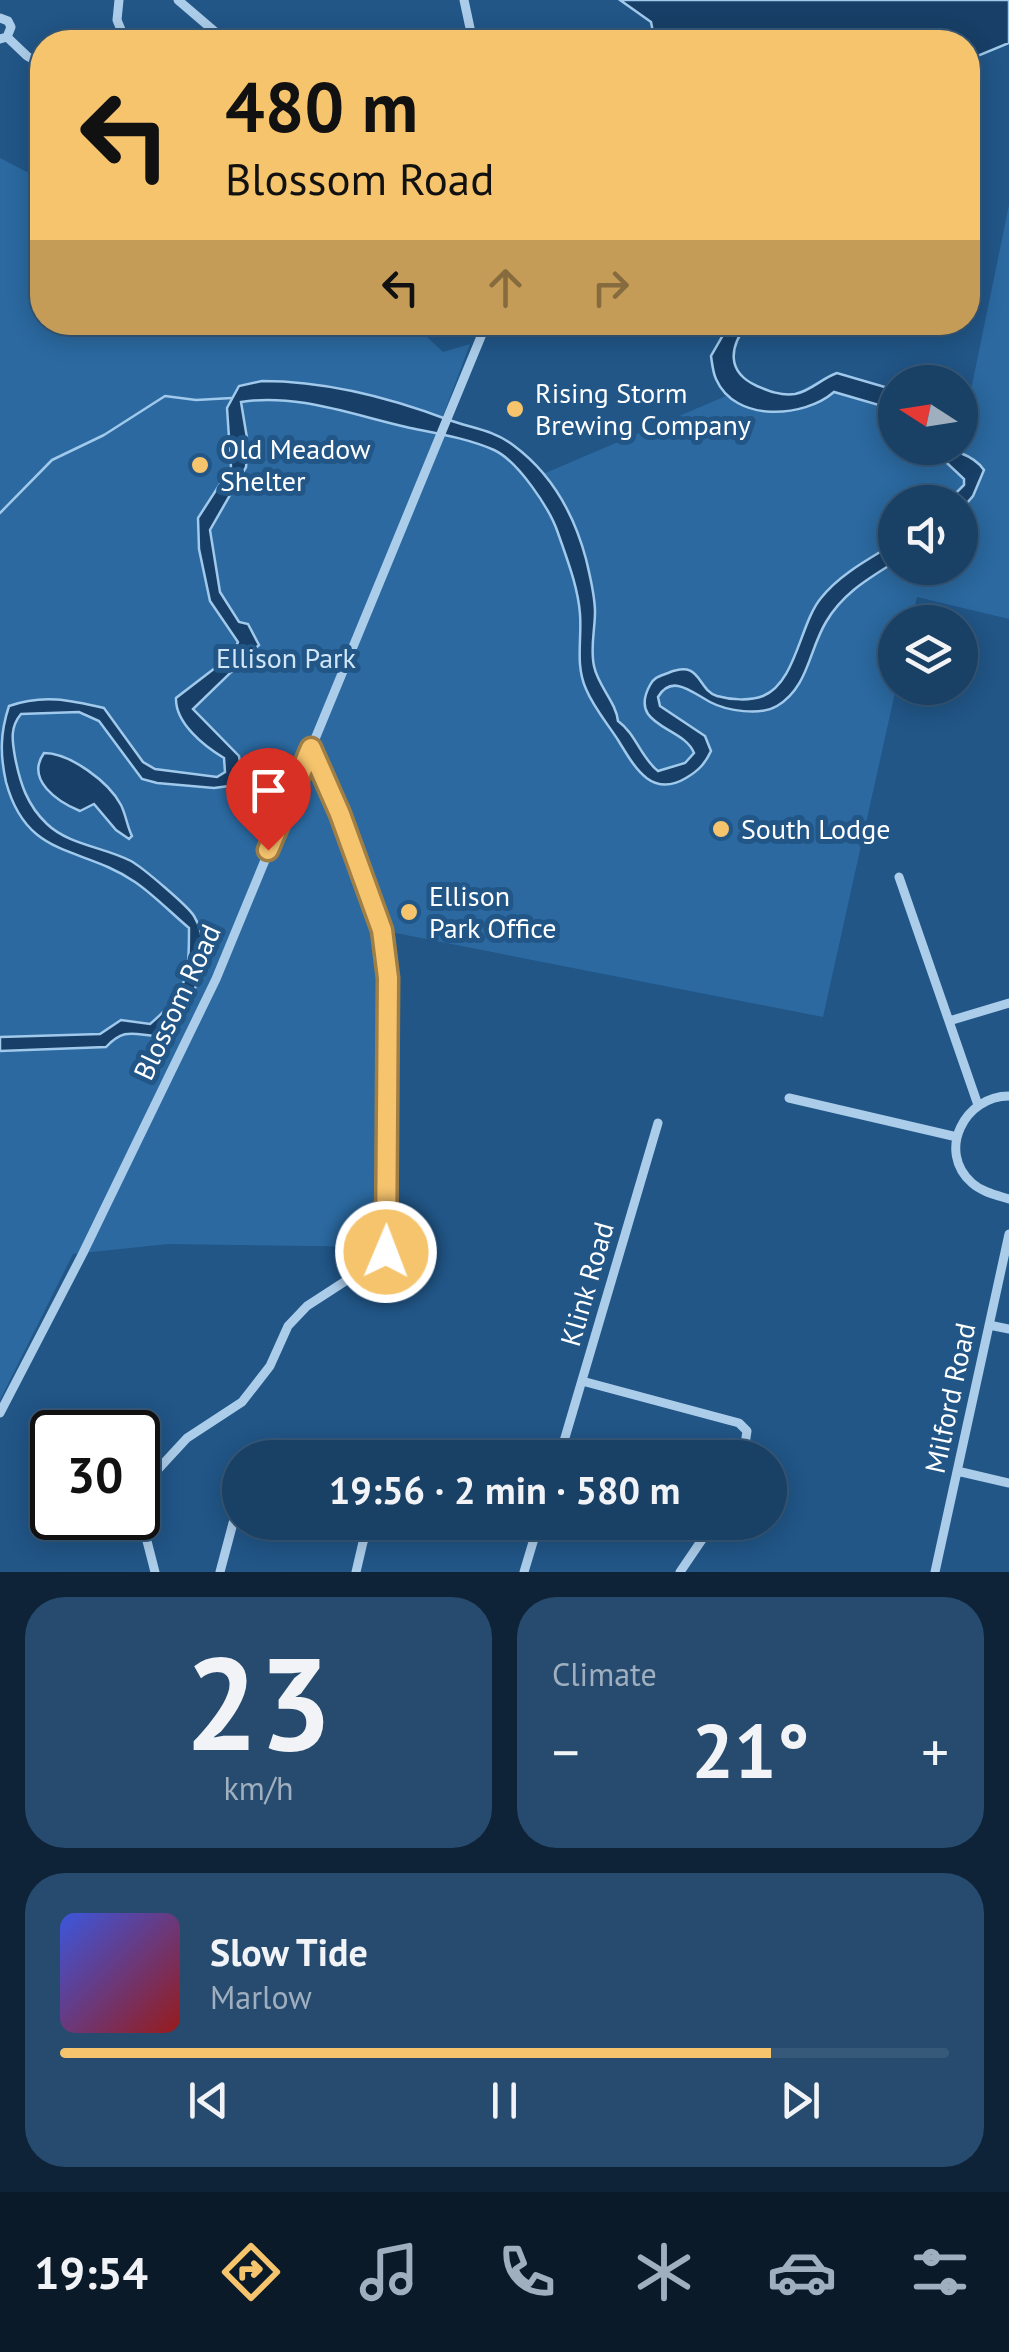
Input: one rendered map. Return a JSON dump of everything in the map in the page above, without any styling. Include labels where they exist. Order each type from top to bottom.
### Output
[{"type":"street","points":[[120,0],[117,20],[121,30]]},
{"type":"street","points":[[178,0],[214,30]]},
{"type":"street","points":[[464,0],[470,30]]},
{"type":"street","points":[[0,18],[10,24],[4,38],[30,58]]},
{"type":"street","name":"Blossom Road","points":[[0,1412],[83,1253],[216,979],[482,335]]},
{"type":"street","points":[[160,1467],[186,1438],[242,1402],[270,1366],[288,1326],[308,1306],[386,1252],[388,978],[382,930],[340,814],[311,748]]},
{"type":"street","points":[[899,877],[978,1105]]},
{"type":"street","points":[[949,1022],[1009,1003]]},
{"type":"street","points":[[1009,1096],[978,1105],[963,1121],[957,1137],[958,1164],[968,1179],[988,1193],[1009,1198]]},
{"type":"street","points":[[790,1098],[957,1137]]},
{"type":"street","name":"Klink Road","points":[[564,1440],[658,1123]]},
{"type":"street","name":"Milford Road","points":[[935,1572],[1009,1234]]},
{"type":"street","points":[[989,1325],[1009,1330]]},
{"type":"street","points":[[582,1381],[739,1423],[747,1432],[746,1440]]},
{"type":"street","points":[[957,1471],[1009,1483]]},
{"type":"street","points":[[147,1540],[155,1572]]},
{"type":"street","points":[[220,1572],[228,1540]]},
{"type":"street","points":[[356,1572],[363,1540]]},
{"type":"street","points":[[524,1572],[534,1540]]},
{"type":"street","points":[[680,1572],[702,1540]]},
{"type":"green space","name":"Ellison Park","points":[[0,158],[30,173],[30,335],[425,335],[443,352],[470,344],[443,416],[504,439],[543,474],[754,384],[790,394],[837,373],[878,385],[878,465],[978,465],[976,365],[1009,205],[1009,619],[978,612],[978,605],[950,605],[917,597],[915,605],[878,605],[878,705],[892,705],[823,1017],[380,930],[384,975],[384,1247],[168,1244],[73,1254],[0,1400]]},
{"type":"shaded area","points":[[620,0],[1009,0],[1009,43],[980,55],[980,30],[653,30],[651,22]]},
{"type":"shaded area","points":[[723,335],[741,335],[734,350],[736,366],[740,374],[757,386],[780,394],[795,394],[837,373],[878,385],[878,405],[834,392],[821,401],[788,411],[754,409],[725,393],[713,371],[711,356]]},
{"type":"shaded area","points":[[262,381],[309,384],[381,398],[490,433],[527,456],[559,496],[581,542],[594,599],[592,652],[596,673],[618,721],[658,771],[685,763],[694,753],[646,710],[645,699],[653,680],[687,670],[717,696],[763,696],[783,679],[814,609],[829,589],[878,554],[878,573],[857,587],[833,612],[802,679],[777,706],[753,712],[734,710],[683,687],[670,686],[664,690],[658,697],[660,706],[705,736],[711,751],[698,770],[663,785],[637,769],[589,696],[581,670],[575,583],[548,511],[513,464],[494,450],[473,442],[324,407],[283,400],[241,402],[248,444],[246,467],[210,530],[220,592],[239,622],[248,624],[259,645],[193,709],[239,756],[242,776],[229,786],[214,788],[142,779],[99,721],[79,712],[21,714],[13,734],[22,785],[47,824],[66,837],[131,861],[194,916],[202,940],[197,982],[179,1017],[156,1036],[123,1035],[106,1047],[0,1051],[0,1037],[100,1034],[121,1020],[150,1024],[172,1002],[184,982],[189,928],[135,882],[58,847],[27,825],[6,782],[3,735],[9,706],[45,699],[80,703],[104,708],[143,762],[155,769],[217,777],[225,772],[224,758],[185,725],[176,698],[232,655],[238,642],[210,601],[199,549],[198,518],[231,467],[227,408],[239,386]]},
{"type":"shaded area","points":[[978,464],[984,470],[978,485],[964,485],[964,479],[949,465]]},
{"type":"shaded area","points":[[44,753],[77,763],[108,787],[121,805],[132,836],[129,839],[116,830],[94,804],[80,811],[54,796],[41,781],[39,763]]},
{"type":"waterway","points":[[0,513],[52,460],[104,435],[165,396],[196,400],[232,398]]},
{"type":"place","name":"Rising Storm Brewing Company","points":[[515,409]]},
{"type":"place","name":"Old Meadow Shelter","points":[[200,465]]},
{"type":"place","name":"South Lodge","points":[[721,829]]},
{"type":"place","name":"Ellison Park Office","points":[[409,912]]},
{"type":"route","points":[[268,850],[311,748],[340,814],[382,930],[388,978],[386,1252]]}]
